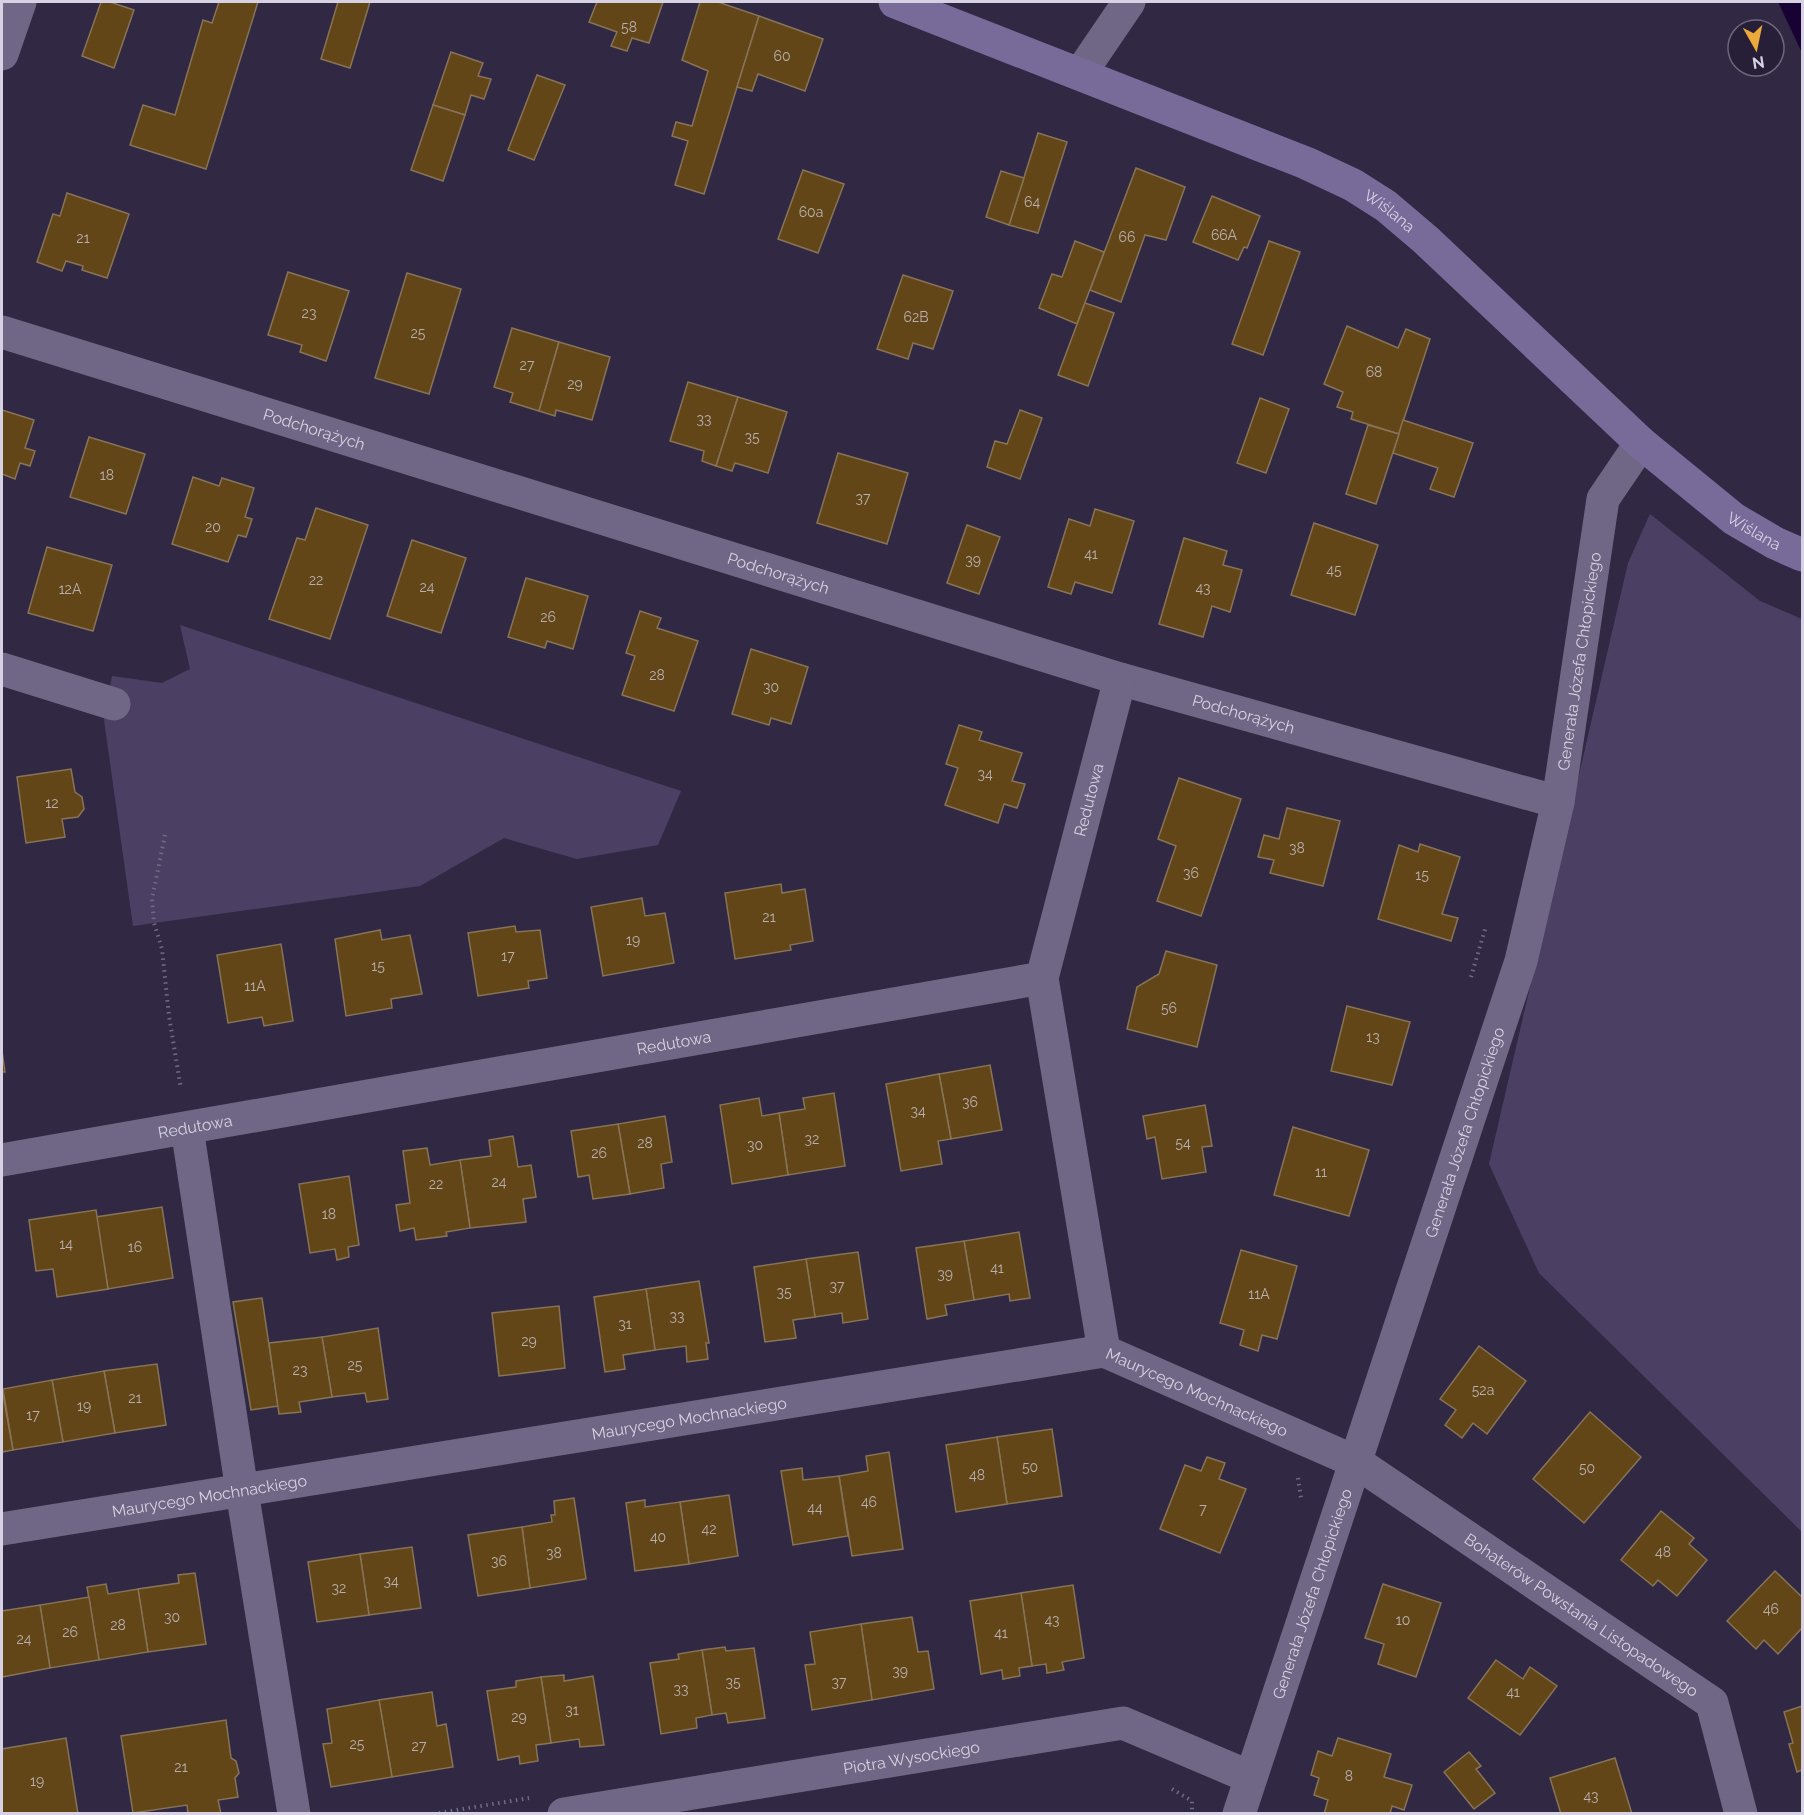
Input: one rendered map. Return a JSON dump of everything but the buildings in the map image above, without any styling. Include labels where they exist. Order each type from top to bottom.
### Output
[{"type":"street","points":[[2,54],[20,2]]},
{"type":"street","name":"Wiślana","points":[[895,2],[1306,163],[1353,185],[1386,206],[1426,240],[1641,443],[1734,519],[1775,543],[1803,555]]},
{"type":"street","points":[[1080,75],[1129,2]]},
{"type":"street","name":"Podchorążych","points":[[2,332],[1120,679],[1558,802]]},
{"type":"street","name":"Generała Józefa Chłopickiego","points":[[1239,1814],[1521,961],[1558,802],[1604,499],[1641,443]]},
{"type":"street","points":[[2,669],[114,704]]},
{"type":"street","name":"Redutowa","points":[[2,1160],[1042,978],[1120,679]]},
{"type":"street","points":[[1042,978],[1104,1351]]},
{"type":"street","points":[[187,1128],[294,1814]]},
{"type":"street","name":"Maurycego Mochnackiego","points":[[2,1529],[1104,1351],[1356,1462]]},
{"type":"street","name":"Bohaterów Powstania Listopadowego","points":[[1356,1462],[1712,1703],[1741,1814]]},
{"type":"street","name":"Piotra Wysockiego","points":[[564,1814],[1123,1723],[1250,1777]]},
{"type":"path","points":[[165,835],[152,898],[154,923],[162,949],[169,1016],[187,1128]]},
{"type":"path","points":[[1470,981],[1486,926]]},
{"type":"shaded area","points":[[1778,2],[1802,2],[1802,53],[1786,18]]},
{"type":"shaded area","points":[[1650,514],[1760,601],[1802,619],[1802,1532],[1539,1273],[1489,1164],[1628,563]]},
{"type":"shaded area","points":[[180,625],[681,791],[658,845],[577,859],[504,838],[420,886],[133,926],[104,720],[112,676],[162,683],[190,669]]}]
